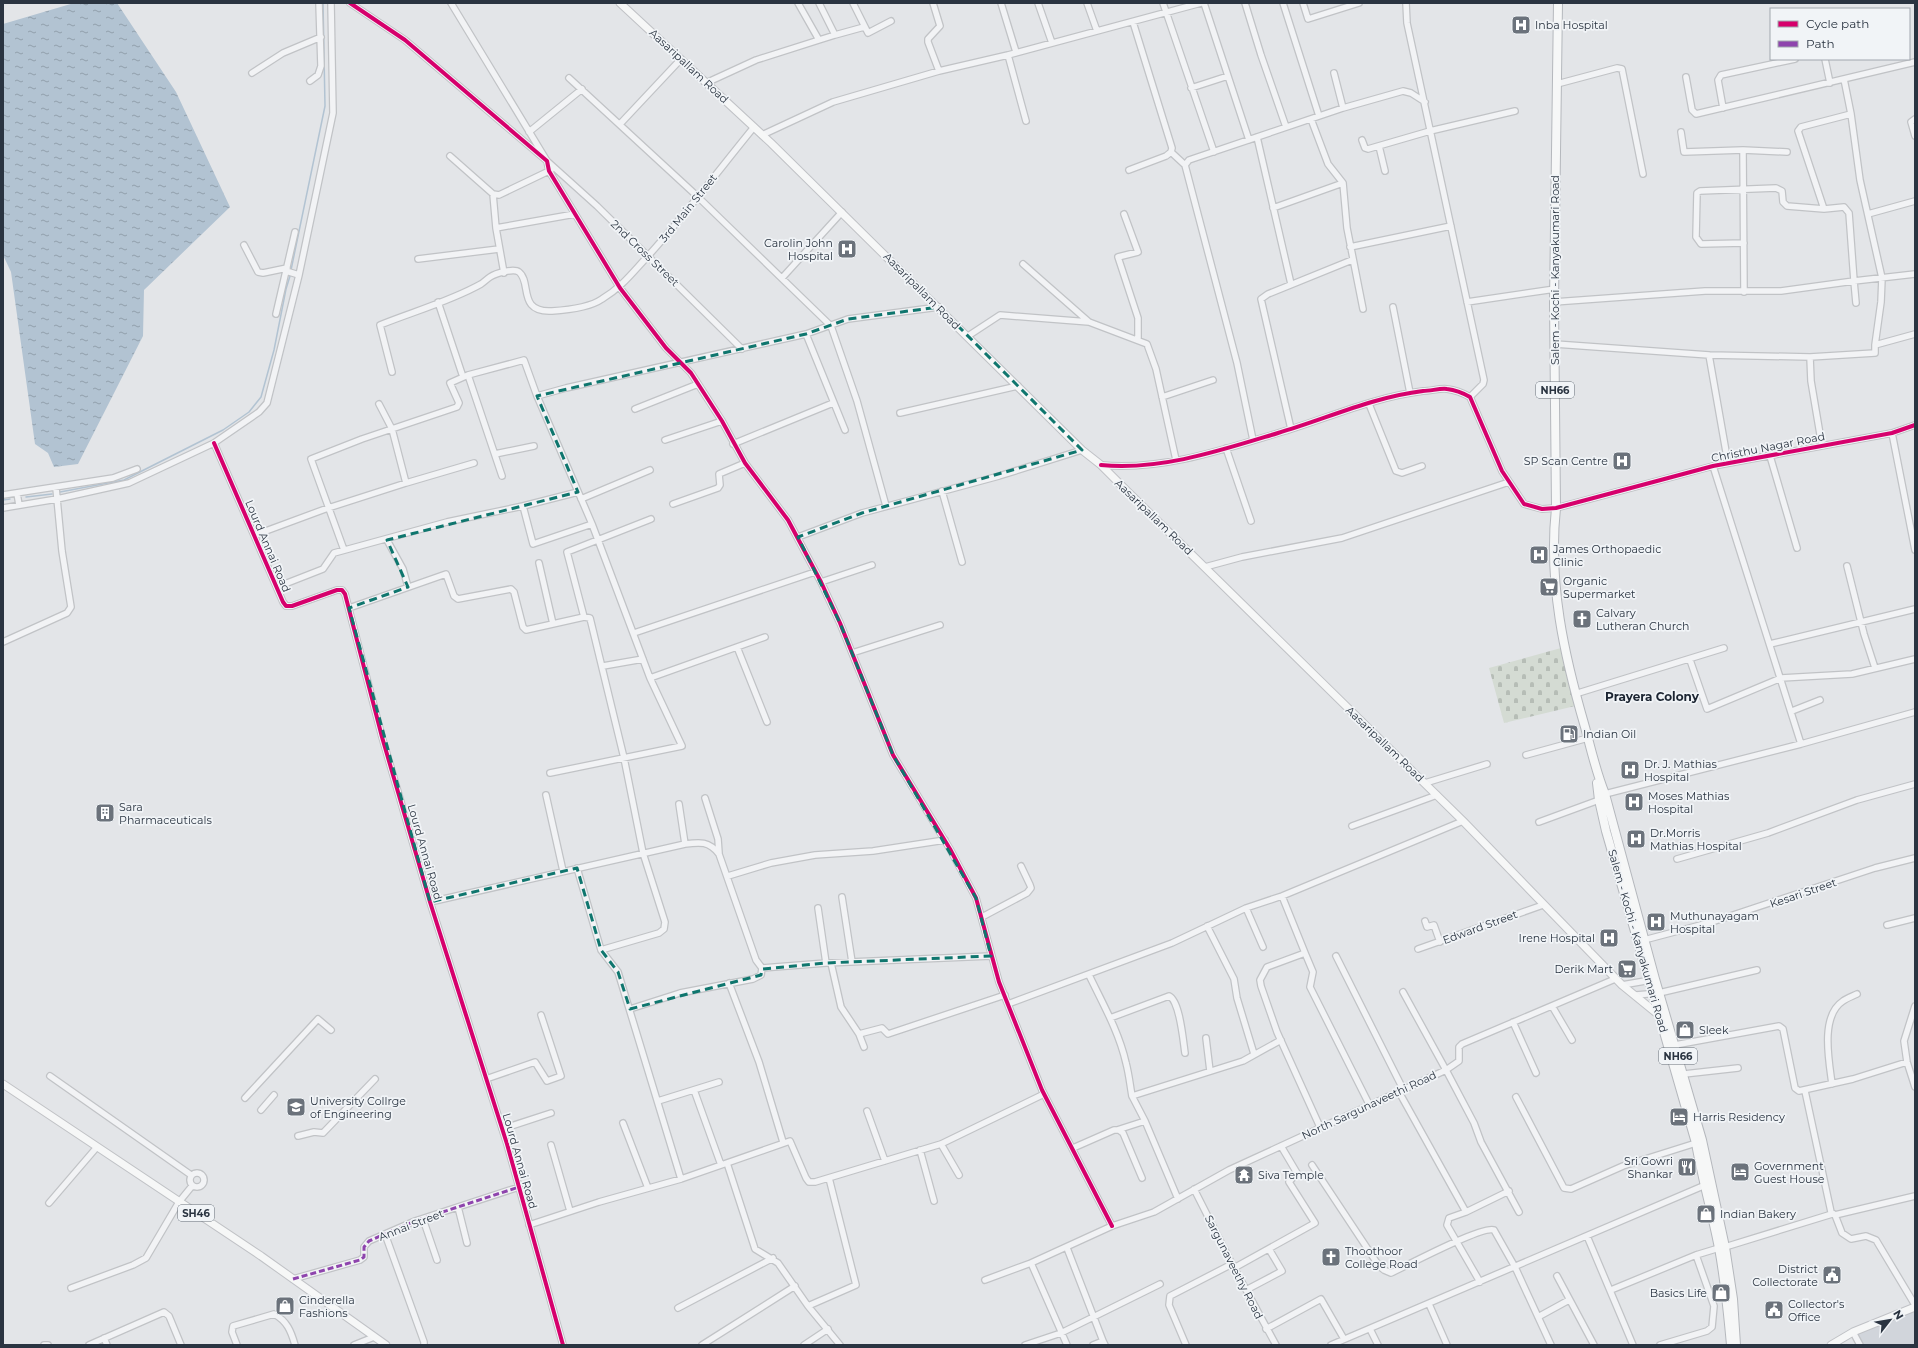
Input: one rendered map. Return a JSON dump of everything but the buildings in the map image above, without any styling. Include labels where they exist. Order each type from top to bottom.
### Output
[{"type":"highway","name":"Salem - Kochi - Kanyakumari Road","points":[[1558,3],[1554,302],[1556,508],[1554,532],[1554,583],[1558,616],[1575,694],[1588,738],[1602,797],[1644,940],[1652,980]]},
{"type":"highway","name":"Salem - Kochi - Kanyakumari Road","points":[[1602,797],[1606,831],[1663,1015],[1696,1143],[1703,1164],[1703,1186],[1722,1247],[1731,1345]]},
{"type":"highway","name":"Salem - Kochi - Kanyakumari Road","points":[[1663,1015],[1675,1045],[1684,1074],[1733,1299],[1736,1345]]},
{"type":"main road","name":"Aasaripallam Road","points":[[620,3],[754,127],[939,307],[1082,450],[1101,465],[1205,567],[1463,821],[1615,979],[1663,1015]]},
{"type":"main road","name":"SH46","points":[[3,1084],[293,1279],[386,1345]]},
{"type":"main road","points":[[1831,1345],[1853,1332],[1915,1306]]},
{"type":"street","points":[[310,81],[320,71],[320,3]]},
{"type":"street","points":[[3,508],[57,499],[129,483],[214,443],[260,412],[267,403],[300,275],[333,113],[331,3]]},
{"type":"street","name":"2nd Cross Street","points":[[350,3],[405,40],[556,169],[648,256],[742,349]]},
{"type":"street","points":[[452,3],[530,132],[546,161],[549,171],[620,288],[666,348],[680,361],[698,384],[722,421],[744,463],[788,520],[798,537],[815,572],[822,582],[893,755],[945,840],[976,898],[991,956],[1008,1004],[1044,1094],[1112,1226]]},
{"type":"street","points":[[798,3],[819,40]]},
{"type":"street","points":[[819,3],[835,35]]},
{"type":"street","points":[[853,3],[868,33],[891,21]]},
{"type":"street","points":[[933,3],[940,26],[928,39],[928,42],[939,71]]},
{"type":"street","points":[[1001,3],[1016,52]]},
{"type":"street","points":[[1038,3],[1052,43]]},
{"type":"street","points":[[1087,3],[1096,31]]},
{"type":"street","points":[[1163,3],[1214,152]]},
{"type":"street","points":[[762,135],[833,102],[939,71],[1008,55],[1202,3],[1249,140]]},
{"type":"street","points":[[1245,3],[1260,55],[1286,126]]},
{"type":"street","points":[[1283,3],[1319,116]]},
{"type":"street","points":[[1303,3],[1308,19],[1359,3]]},
{"type":"street","points":[[1101,465],[1134,466],[1176,460],[1226,448],[1369,404],[1410,393],[1445,389],[1455,390],[1470,397],[1483,384],[1484,380],[1407,23],[1406,3]]},
{"type":"street","points":[[1133,22],[1171,152],[1185,165],[1237,363],[1253,440]]},
{"type":"street","points":[[706,83],[756,60],[864,27]]},
{"type":"street","points":[[252,73],[283,53],[320,37]]},
{"type":"street","points":[[1008,55],[1026,122]]},
{"type":"street","points":[[620,124],[680,59]]},
{"type":"street","points":[[1723,108],[1718,80],[1721,75],[1790,60]]},
{"type":"street","points":[[1825,60],[1830,83]]},
{"type":"street","points":[[1686,77],[1694,114],[1915,62]]},
{"type":"street","points":[[1557,84],[1617,68],[1622,69],[1642,174]]},
{"type":"street","points":[[1334,73],[1343,108]]},
{"type":"street","points":[[1192,88],[1228,76]]},
{"type":"street","points":[[569,78],[697,196],[830,326],[857,401],[886,506]]},
{"type":"street","points":[[1555,344],[1709,356],[1810,357],[1875,353],[1881,302],[1882,278],[1860,180],[1851,114],[1844,79]]},
{"type":"street","points":[[530,132],[582,89]]},
{"type":"street","points":[[1185,165],[1189,160],[1286,126],[1405,91],[1425,102]]},
{"type":"street","points":[[1362,140],[1367,149],[1430,131],[1515,111]]},
{"type":"street","points":[[1824,209],[1798,131],[1801,127],[1851,114]]},
{"type":"street","points":[[1311,119],[1328,164],[1343,183],[1346,228],[1363,309]]},
{"type":"street","points":[[1915,119],[1911,122],[1915,136]]},
{"type":"street","name":"3rd Main Street","points":[[504,273],[514,270],[519,272],[532,306],[542,311],[575,308],[600,300],[620,288],[663,240],[754,127]]},
{"type":"street","points":[[1681,132],[1684,152],[1743,150],[1786,152]]},
{"type":"street","points":[[1257,137],[1291,284]]},
{"type":"street","points":[[1379,146],[1385,171]]},
{"type":"street","points":[[1743,150],[1744,292]]},
{"type":"street","points":[[1129,170],[1166,156],[1171,152]]},
{"type":"street","points":[[450,156],[494,194],[499,195],[556,169]]},
{"type":"street","points":[[1273,208],[1343,183]]},
{"type":"street","points":[[1744,243],[1701,244],[1696,237],[1697,193],[1700,191],[1776,188],[1782,191],[1783,202],[1787,206],[1824,209],[1844,206],[1847,210],[1856,303]]},
{"type":"street","points":[[392,372],[380,326],[482,283],[491,276],[504,273],[496,228],[494,194]]},
{"type":"street","points":[[1868,214],[1915,200]]},
{"type":"street","points":[[782,278],[842,212]]},
{"type":"street","points":[[496,228],[575,214]]},
{"type":"street","points":[[1124,214],[1138,252],[1118,257],[1138,318],[1138,339]]},
{"type":"street","points":[[1350,247],[1451,226]]},
{"type":"street","points":[[276,314],[295,232]]},
{"type":"street","points":[[244,245],[258,272],[263,273],[287,270],[300,275]]},
{"type":"street","points":[[418,259],[500,249]]},
{"type":"street","points":[[1291,429],[1261,299],[1264,296],[1291,284],[1352,260]]},
{"type":"street","points":[[1023,264],[1088,322]]},
{"type":"street","points":[[1554,302],[1705,291],[1781,291],[1915,274]]},
{"type":"street","points":[[1467,302],[1555,289]]},
{"type":"street","points":[[438,302],[502,476]]},
{"type":"street","points":[[538,396],[680,361],[742,349],[806,334],[848,319],[939,307]]},
{"type":"street","points":[[1393,307],[1410,393]]},
{"type":"street","points":[[968,336],[1000,315],[1088,322],[1138,339],[1147,344],[1150,348],[1176,460]]},
{"type":"street","points":[[806,334],[844,430]]},
{"type":"street","points":[[1875,345],[1915,334]]},
{"type":"street","points":[[1709,356],[1728,463]]},
{"type":"street","points":[[1810,357],[1811,381],[1822,446]]},
{"type":"street","points":[[344,550],[310,459],[362,439],[457,407],[459,403],[450,383],[466,376],[524,360],[598,539],[650,678],[682,746],[550,773]]},
{"type":"street","points":[[1162,397],[1213,380]]},
{"type":"street","points":[[635,409],[698,384]]},
{"type":"street","points":[[900,413],[1018,386]]},
{"type":"street","name":"Christhu Nagar Road","points":[[1470,397],[1502,471],[1509,482],[1524,504],[1542,509],[1556,508],[1713,466],[1892,433],[1915,426]]},
{"type":"street","points":[[733,444],[834,403]]},
{"type":"street","points":[[379,404],[392,430],[406,483]]},
{"type":"street","points":[[1369,404],[1396,471],[1402,473],[1422,466]]},
{"type":"street","points":[[665,440],[722,421]]},
{"type":"street","points":[[1892,433],[1915,550]]},
{"type":"street","name":"Lourd Annai Road","points":[[214,443],[286,606],[292,606],[338,590],[342,590],[345,594],[382,737],[430,902],[502,1129],[563,1345]]},
{"type":"street","points":[[495,454],[534,446]]},
{"type":"street","points":[[1226,448],[1251,521]]},
{"type":"street","points":[[798,537],[862,513],[999,476],[1082,450]]},
{"type":"street","points":[[1770,456],[1797,548]]},
{"type":"street","points":[[673,504],[718,488],[720,485],[719,474],[744,463]]},
{"type":"street","points":[[255,536],[328,508],[406,483],[474,464]]},
{"type":"street","points":[[1713,466],[1792,711],[1801,744]]},
{"type":"street","points":[[3,494],[56,488],[113,478],[137,469]]},
{"type":"street","points":[[581,499],[650,470]]},
{"type":"street","points":[[1205,567],[1242,557],[1342,538],[1509,482]]},
{"type":"street","points":[[3,642],[67,613],[72,607],[62,551],[56,488]]},
{"type":"street","points":[[942,491],[962,562]]},
{"type":"street","points":[[277,587],[323,569],[332,555],[344,550],[387,540],[447,522],[523,506],[578,492]]},
{"type":"street","points":[[18,493],[19,505]]},
{"type":"street","points":[[523,506],[533,544],[592,524]]},
{"type":"street","points":[[584,617],[567,552],[651,519]]},
{"type":"street","points":[[387,540],[402,569],[408,587]]},
{"type":"street","points":[[540,563],[554,624]]},
{"type":"street","points":[[822,582],[872,565]]},
{"type":"street","points":[[1847,566],[1861,622],[1875,668]]},
{"type":"street","points":[[634,633],[815,572]]},
{"type":"street","points":[[349,608],[446,574],[454,596],[458,599],[508,588],[514,592],[524,629],[584,617],[588,617],[591,621],[624,758],[643,853],[664,914],[664,929],[659,933],[601,950]]},
{"type":"street","points":[[1770,644],[1915,609]]},
{"type":"street","points":[[852,653],[940,625]]},
{"type":"street","points":[[650,678],[765,637]]},
{"type":"street","points":[[737,647],[767,722]]},
{"type":"street","points":[[1575,694],[1690,660],[1724,648]]},
{"type":"street","points":[[603,666],[643,659]]},
{"type":"street","points":[[1690,660],[1707,708],[1781,678],[1852,674],[1915,660]]},
{"type":"street","points":[[1792,711],[1820,700]]},
{"type":"street","points":[[1539,822],[1602,797],[1915,712]]},
{"type":"street","points":[[1526,755],[1588,738]]},
{"type":"street","points":[[1425,783],[1487,764]]},
{"type":"street","points":[[1677,859],[1768,833],[1858,800],[1915,784]]},
{"type":"street","points":[[546,794],[563,871]]},
{"type":"street","points":[[1352,826],[1437,795]]},
{"type":"street","points":[[630,1009],[680,993],[758,978],[761,975],[762,968],[756,960],[728,876],[719,854],[718,839],[705,798]]},
{"type":"street","points":[[679,804],[685,844]]},
{"type":"street","points":[[1008,1004],[1088,976],[1172,943],[1246,908],[1282,896],[1463,821]]},
{"type":"street","points":[[728,876],[771,863],[815,855],[873,851],[945,840]]},
{"type":"street","points":[[430,902],[685,844],[702,842],[710,844],[719,854]]},
{"type":"street","name":"Kesari Street","points":[[1644,940],[1712,922],[1875,868],[1915,858]]},
{"type":"street","points":[[982,918],[1028,893],[1031,888],[1021,866]]},
{"type":"street","points":[[577,868],[601,950],[618,972],[681,1179]]},
{"type":"street","points":[[1282,896],[1314,972],[1310,987],[1370,1106]]},
{"type":"street","points":[[842,897],[852,962]]},
{"type":"street","name":"Edward Street","points":[[1418,949],[1543,905]]},
{"type":"street","points":[[818,908],[828,963],[841,1007],[859,1034],[864,1046]]},
{"type":"street","points":[[1246,908],[1263,947]]},
{"type":"street","points":[[1887,925],[1915,918]]},
{"type":"street","points":[[1425,921],[1427,927],[1434,925],[1440,942]]},
{"type":"street","points":[[1207,926],[1234,979],[1237,998],[1254,1054]]},
{"type":"street","points":[[1305,953],[1267,967],[1260,980],[1281,1040],[1320,1127]]},
{"type":"street","points":[[762,968],[828,963],[991,956]]},
{"type":"street","points":[[1336,956],[1401,1090],[1466,1212]]},
{"type":"street","points":[[1636,995],[1656,993],[1757,970]]},
{"type":"street","points":[[1088,976],[1110,1018],[1126,1063],[1132,1096],[1145,1121],[1178,1199]]},
{"type":"street","name":"North Sargunaveethi Road","points":[[985,1280],[1067,1248],[1112,1226],[1154,1212],[1194,1189],[1320,1127],[1370,1106],[1446,1070],[1459,1061],[1459,1047],[1462,1044],[1615,979]]},
{"type":"street","points":[[1622,985],[1652,980]]},
{"type":"street","points":[[730,983],[759,1062],[783,1142]]},
{"type":"street","points":[[1403,992],[1474,1123],[1481,1142],[1509,1191],[1519,1212]]},
{"type":"street","points":[[859,1034],[882,1028],[888,1034],[1005,994]]},
{"type":"street","points":[[1832,1084],[1828,1045],[1829,1022],[1831,1015],[1842,1001],[1858,994]]},
{"type":"street","points":[[1110,1018],[1161,998],[1171,997],[1176,1004],[1185,1052]]},
{"type":"street","points":[[1552,1006],[1572,1040]]},
{"type":"street","points":[[1915,1006],[1904,1041],[1907,1062],[1915,1086]]},
{"type":"street","points":[[486,1079],[535,1062],[547,1081],[561,1076],[541,1015]]},
{"type":"street","points":[[245,1098],[318,1020],[332,1030]]},
{"type":"street","points":[[1513,1022],[1536,1073]]},
{"type":"street","points":[[1675,1045],[1779,1026],[1783,1029],[1794,1088],[1797,1091],[1804,1091],[1832,1084],[1907,1062]]},
{"type":"street","points":[[1206,1038],[1210,1071]]},
{"type":"street","points":[[1132,1096],[1242,1061],[1281,1040]]},
{"type":"street","points":[[1684,1074],[1738,1068]]},
{"type":"street","points":[[50,1076],[191,1175],[200,1173],[203,1178],[202,1186],[199,1188],[192,1186]]},
{"type":"street","points":[[298,1136],[314,1132],[323,1132],[375,1079]]},
{"type":"street","points":[[658,1101],[719,1082]]},
{"type":"street","points":[[694,1090],[721,1165]]},
{"type":"street","points":[[1804,1091],[1815,1135],[1829,1210],[1834,1214],[1842,1233],[1846,1236],[1851,1239],[1866,1236],[1876,1240],[1915,1306]]},
{"type":"street","points":[[529,1225],[570,1211],[681,1179],[783,1142],[792,1142],[806,1178],[809,1182],[815,1182],[941,1144],[1044,1094]]},
{"type":"street","points":[[261,1110],[274,1095]]},
{"type":"street","points":[[1516,1097],[1564,1188],[1571,1189],[1623,1166],[1696,1143]]},
{"type":"street","points":[[867,1111],[885,1161]]},
{"type":"street","points":[[502,1129],[551,1113]]},
{"type":"street","points":[[1073,1148],[1117,1130],[1145,1121]]},
{"type":"street","points":[[623,1123],[648,1188]]},
{"type":"street","points":[[1117,1130],[1123,1133],[1142,1178]]},
{"type":"street","points":[[941,1144],[959,1175]]},
{"type":"street","points":[[551,1145],[570,1211]]},
{"type":"street","points":[[1186,1345],[1169,1305],[1170,1296],[1269,1249],[1315,1223],[1289,1182],[1297,1173],[1282,1146]]},
{"type":"street","points":[[50,1203],[97,1147]]},
{"type":"street","points":[[920,1150],[934,1202]]},
{"type":"street","points":[[727,1163],[752,1244],[760,1253],[773,1258],[795,1286],[808,1306],[840,1345]]},
{"type":"street","points":[[1312,1165],[1379,1266],[1387,1272],[1391,1273],[1457,1241],[1492,1229],[1496,1231],[1515,1267],[1551,1345]]},
{"type":"street","points":[[191,1175],[190,1180],[192,1186]]},
{"type":"street","points":[[808,1306],[856,1285],[829,1178]]},
{"type":"street","points":[[71,1288],[133,1265],[146,1258],[179,1202],[192,1186]]},
{"type":"street","points":[[1331,1345],[1703,1186]]},
{"type":"street","name":"Annai Street","points":[[293,1279],[360,1260],[364,1257],[366,1243],[385,1234],[423,1219],[519,1187]]},
{"type":"street","name":"Sargunaveethy Road","points":[[1194,1189],[1266,1329],[1276,1345]]},
{"type":"street","points":[[1480,1282],[1447,1225],[1449,1218],[1466,1212],[1509,1191]]},
{"type":"street","points":[[1611,1290],[1696,1255],[1834,1214],[1915,1196]]},
{"type":"street","points":[[458,1207],[467,1243]]},
{"type":"street","points":[[423,1219],[437,1260]]},
{"type":"street","points":[[385,1234],[424,1345]]},
{"type":"street","points":[[1588,1236],[1633,1345]]},
{"type":"street","points":[[1067,1248],[1104,1343],[1092,1345]]},
{"type":"street","points":[[1246,1290],[1282,1271],[1269,1249]]},
{"type":"street","points":[[1660,1345],[1707,1331],[1712,1327],[1714,1306],[1696,1255]]},
{"type":"street","points":[[678,1308],[773,1258]]},
{"type":"street","points":[[1031,1263],[1067,1345]]},
{"type":"street","points":[[1557,1276],[1594,1345]]},
{"type":"street","points":[[1025,1345],[1061,1333],[1160,1284]]},
{"type":"street","points":[[702,1345],[795,1286]]},
{"type":"street","points":[[1266,1329],[1321,1299],[1344,1339]]},
{"type":"street","points":[[1538,1317],[1569,1300]]},
{"type":"street","points":[[1429,1304],[1448,1345]]},
{"type":"street","points":[[89,1345],[164,1312],[169,1316],[180,1343],[173,1345]]},
{"type":"street","points":[[236,1345],[232,1332],[233,1326],[274,1314],[286,1323],[291,1330],[296,1345]]},
{"type":"street","points":[[1370,1329],[1378,1345]]},
{"type":"street","points":[[804,1345],[828,1330]]},
{"type":"street","points":[[1853,1332],[1860,1345]]},
{"type":"street","points":[[354,1345],[374,1336]]},
{"type":"street","points":[[104,1338],[107,1345]]},
{"type":"highlighted area","points":[[939,307],[1082,450],[862,513],[798,537],[840,623],[893,755],[976,898],[991,956],[826,963],[762,969],[761,975],[630,1009],[618,972],[601,950],[577,868],[430,902],[349,608],[408,587],[387,540],[578,492],[537,396],[806,334],[848,319]]},
{"type":"shaded area","points":[[1915,1311],[1915,1345],[1863,1345],[1858,1334]]},
{"type":"green space","points":[[1561,648],[1575,706],[1504,723],[1489,668]]},
{"type":"water","points":[[74,3],[117,3],[176,92],[230,207],[144,290],[143,336],[78,464],[54,467],[48,453],[35,444],[11,272],[3,255],[3,24]]},
{"type":"waterway","points":[[291,270],[325,106],[323,3]]},
{"type":"waterway","points":[[60,492],[124,480],[223,430],[249,412],[261,397],[274,350],[290,276]]},
{"type":"waterway","points":[[26,497],[52,494]]},
{"type":"waterway","points":[[3,500],[10,499]]},
{"type":"marked path","points":[[293,1279],[360,1260],[364,1257],[364,1247],[369,1241],[415,1221],[519,1187]]},
{"type":"cycle path","points":[[350,3],[405,40],[547,161],[549,171],[620,288],[666,348],[691,373],[722,421],[745,463],[788,520],[821,582],[840,623],[893,755],[950,849],[976,898],[999,982],[1042,1090],[1112,1226]]},
{"type":"cycle path","points":[[1101,465],[1146,465],[1191,458],[1257,440],[1386,398],[1423,391],[1447,389],[1470,397],[1502,471],[1524,504],[1542,509],[1556,508],[1713,466],[1892,433],[1915,425]]},
{"type":"cycle path","points":[[214,443],[286,606],[292,606],[337,590],[342,590],[345,594],[382,737],[430,902],[507,1144],[563,1345]]},
{"type":"place","name":"Inba Hospital","points":[[1521,25]]},
{"type":"place","name":"Carolin John Hospital","points":[[847,249]]},
{"type":"place","name":"SP Scan Centre","points":[[1622,461]]},
{"type":"place","name":"James Orthopaedic Clinic","points":[[1539,555]]},
{"type":"place","name":"Organic Supermarket","points":[[1549,587]]},
{"type":"place","name":"Calvary Lutheran Church","points":[[1582,619]]},
{"type":"place","name":"Indian Oil","points":[[1569,734]]},
{"type":"place","name":"Dr. J. Mathias Hospital","points":[[1630,770]]},
{"type":"place","name":"Moses Mathias Hospital","points":[[1634,802]]},
{"type":"place","name":"Sara Pharmaceuticals","points":[[105,813]]},
{"type":"place","name":"Dr.Morris Mathias Hospital","points":[[1636,839]]},
{"type":"place","name":"Muthunayagam Hospital","points":[[1656,922]]},
{"type":"place","name":"Irene Hospital","points":[[1609,938]]},
{"type":"place","name":"Derik Mart","points":[[1627,969]]},
{"type":"place","name":"Sleek","points":[[1685,1030]]},
{"type":"place","name":"University Collrge of Engineering","points":[[296,1107]]},
{"type":"place","name":"Harris Residency","points":[[1679,1117]]},
{"type":"place","name":"Sri Gowri Shankar","points":[[1687,1167]]},
{"type":"place","name":"Government Guest House","points":[[1740,1172]]},
{"type":"place","name":"Siva Temple","points":[[1244,1175]]},
{"type":"place","name":"Indian Bakery","points":[[1706,1214]]},
{"type":"place","name":"Thoothoor College Road","points":[[1331,1257]]},
{"type":"place","name":"District Collectorate","points":[[1832,1275]]},
{"type":"place","name":"Basics Life","points":[[1721,1293]]},
{"type":"place","name":"Cinderella Fashions","points":[[285,1306]]},
{"type":"place","name":"Collector's Office","points":[[1774,1310]]},
{"type":"district","name":"Prayera Colony","points":[[1652,697]]}]
